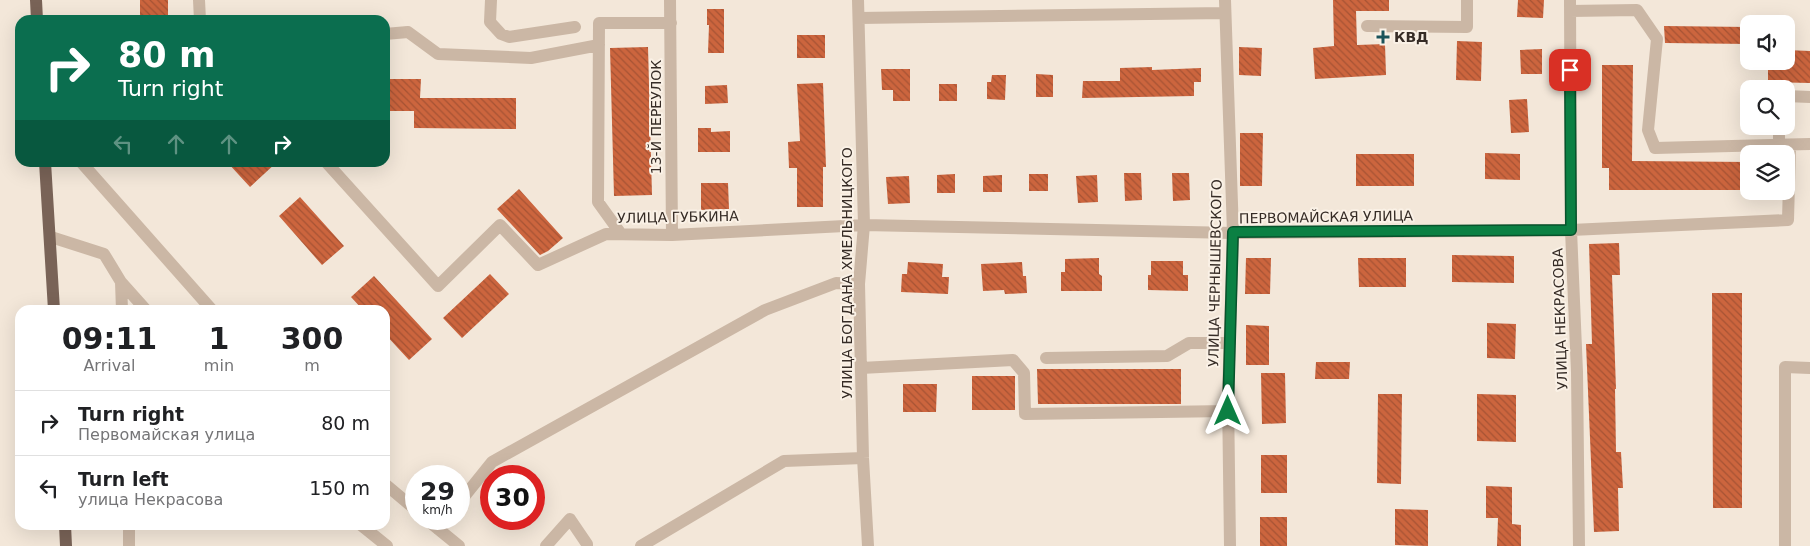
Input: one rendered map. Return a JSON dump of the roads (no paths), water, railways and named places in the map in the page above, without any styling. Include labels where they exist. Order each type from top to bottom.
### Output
[{"type":"main road","points":[[36,0],[37,15]]},
{"type":"main road","points":[[45,167],[54,305]]},
{"type":"main road","points":[[65,530],[66,546]]},
{"type":"street","points":[[199,0],[200,15]]},
{"type":"street","points":[[491,0],[490,22],[501,34],[509,37],[575,27]]},
{"type":"street","name":"13-Й ПЕРЕУЛОК","points":[[670,0],[672,235]]},
{"type":"street","name":"УЛИЦА БОГДАНА ХМЕЛЬНИЦКОГО","points":[[858,0],[864,225],[859,284],[862,458],[868,546]]},
{"type":"street","points":[[1367,26],[1467,27],[1467,0]]},
{"type":"street","points":[[1570,5],[1637,10],[1657,39],[1648,130],[1655,148],[1740,146]]},
{"type":"street","name":"УЛИЦА НЕКРАСОВА","points":[[1570,5],[1571,230],[1577,372],[1579,546]]},
{"type":"street","points":[[859,18],[1225,6]]},
{"type":"street","name":"УЛИЦА ЧЕРНЫШЕВСКОГО","points":[[1225,6],[1233,232],[1228,411],[1230,546]]},
{"type":"street","points":[[621,234],[598,202],[599,23],[671,23]]},
{"type":"street","points":[[390,34],[408,32],[438,54],[531,58],[599,45]]},
{"type":"street","points":[[1795,96],[1810,97]]},
{"type":"street","points":[[1781,135],[1784,145],[1810,144]]},
{"type":"street","points":[[85,167],[208,305]]},
{"type":"street","name":"УЛИЦА ГУБКИНА","points":[[331,167],[438,286],[500,225],[538,265],[606,234],[672,235],[864,225]]},
{"type":"street","name":"ПЕРВОМАЙСКАЯ УЛИЦА","points":[[864,225],[1233,232],[1571,230],[1788,220],[1787,200]]},
{"type":"street","points":[[50,237],[104,254],[121,282],[142,305]]},
{"type":"street","points":[[121,282],[122,305]]},
{"type":"street","points":[[470,489],[492,462],[765,310],[836,283],[859,284]]},
{"type":"street","points":[[1046,358],[1167,356],[1189,342],[1230,343]]},
{"type":"street","points":[[861,368],[1013,360],[1024,373],[1025,414],[1228,411]]},
{"type":"street","points":[[1785,546],[1785,367],[1810,368]]},
{"type":"street","points":[[641,546],[784,461],[862,458]]},
{"type":"street","points":[[390,488],[405,501]]},
{"type":"street","points":[[546,546],[570,518],[587,546]]},
{"type":"street","points":[[129,530],[129,546]]},
{"type":"street","points":[[367,530],[387,546]]},
{"type":"street","points":[[447,530],[459,546]]},
{"type":"place","name":"КВД","points":[[1383,37]]}]
